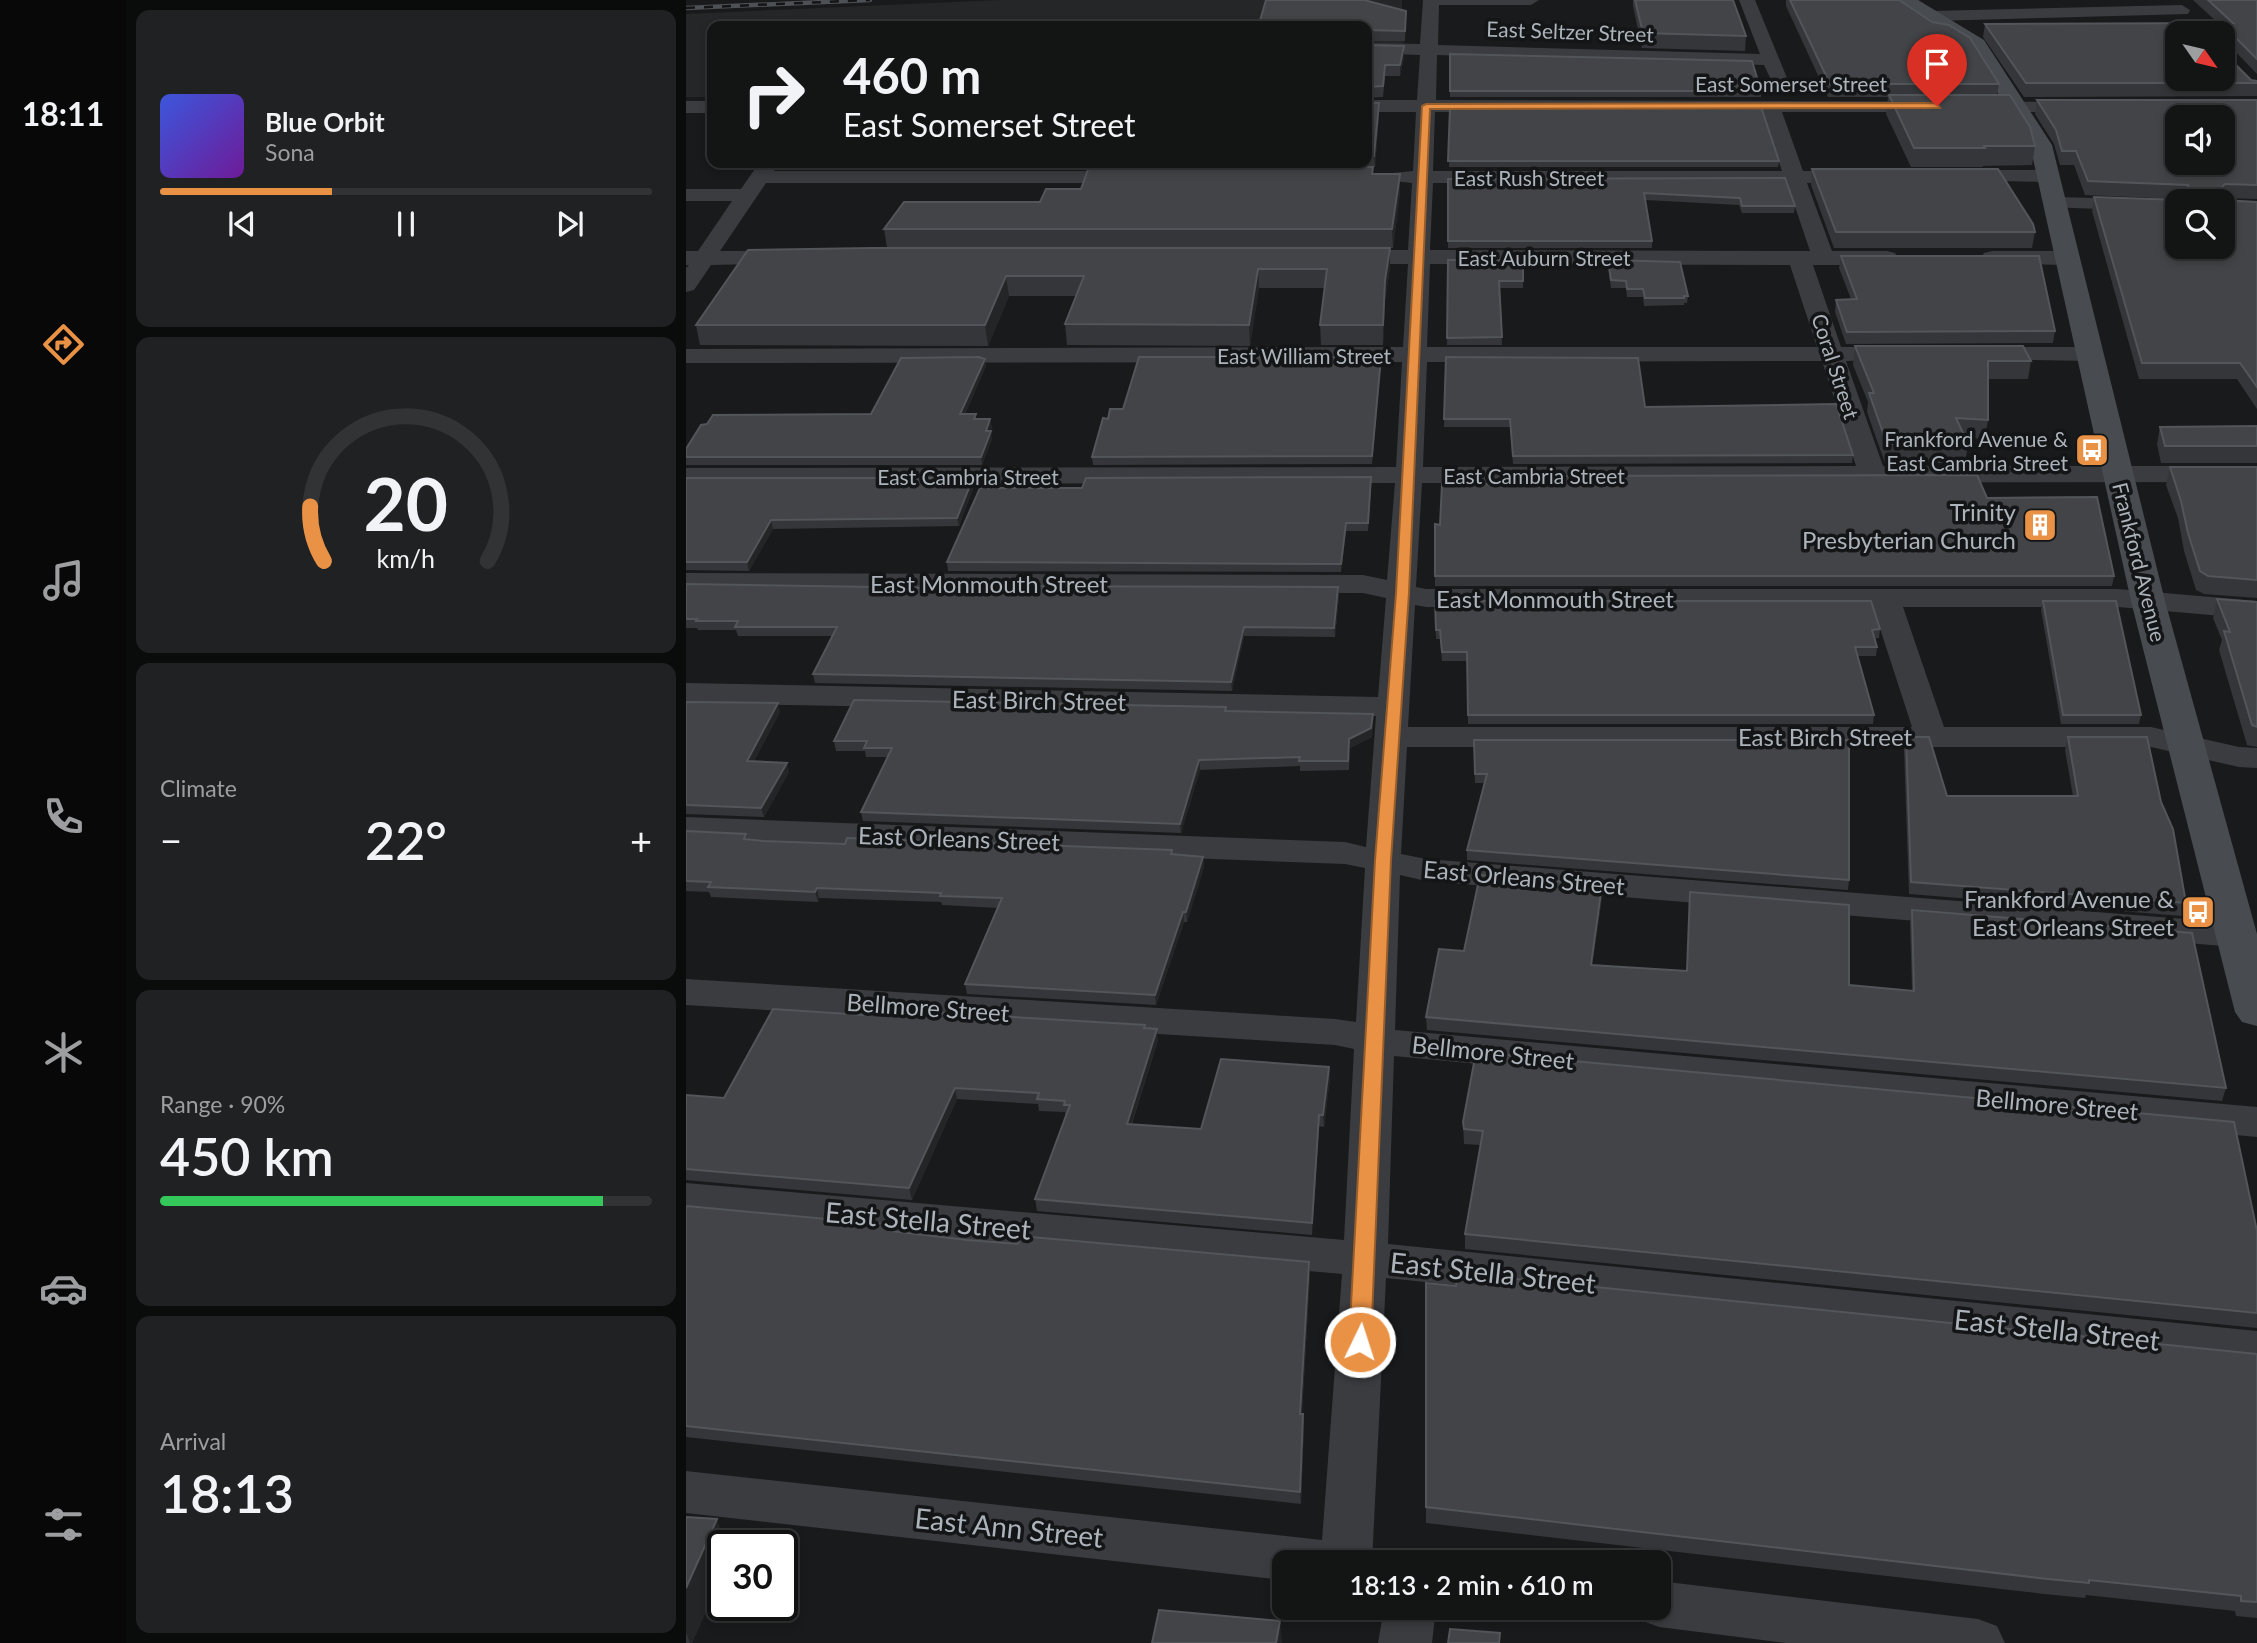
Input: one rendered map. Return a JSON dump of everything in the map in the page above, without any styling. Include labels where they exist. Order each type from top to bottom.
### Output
[{"type":"main road","name":"Frankford Avenue","points":[[1905,0],[1977,44],[2038,138],[2148,601],[2256,1003]]},
{"type":"street","points":[[1347,1550],[1365,1259],[1383,860],[1409,475],[1431,1],[1531,0]]},
{"type":"street","points":[[1747,0],[1771,60],[1796,177],[1823,257]]},
{"type":"street","points":[[1932,16],[2177,5],[2192,21]]},
{"type":"street","name":"East Seltzer Street","points":[[1372,48],[1771,60]]},
{"type":"street","name":"East Somerset Street","points":[[1372,106],[2107,106]]},
{"type":"street","points":[[686,107],[707,107]]},
{"type":"street","points":[[686,285],[695,258],[764,170],[1159,177]]},
{"type":"street","points":[[1931,176],[2165,204]]},
{"type":"street","name":"East Rush Street","points":[[1380,177],[1877,177]]},
{"type":"street","points":[[686,195],[745,195]]},
{"type":"street","name":"East Auburn Street","points":[[1323,257],[1906,258]]},
{"type":"street","name":"Coral Street","points":[[1799,257],[1872,474]]},
{"type":"street","points":[[695,258],[814,258]]},
{"type":"street","points":[[1975,258],[2065,258]]},
{"type":"street","name":"East William Street","points":[[686,356],[1928,354]]},
{"type":"street","points":[[1955,354],[2091,354]]},
{"type":"street","name":"East Cambria Street","points":[[686,476],[2257,474]]},
{"type":"street","name":"East Monmouth Street","points":[[686,583],[1363,584],[1426,598],[2118,598],[2257,610]]},
{"type":"street","points":[[1885,599],[1931,736]]},
{"type":"street","name":"East Birch Street","points":[[686,693],[1392,722],[1931,736],[2151,737],[2239,757],[2257,758]]},
{"type":"street","name":"East Orleans Street","points":[[686,828],[1345,853],[1426,870],[2236,935]]},
{"type":"street","name":"Bellmore Street","points":[[686,992],[1335,1032],[1412,1046],[2257,1122]]},
{"type":"street","name":"East Stella Street","points":[[686,1199],[1365,1259],[2257,1349]]},
{"type":"street","name":"East Ann Street","points":[[686,1492],[1272,1556]]},
{"type":"street","points":[[1671,1605],[1978,1643]]},
{"type":"street","points":[[1405,1643],[1408,1620]]},
{"type":"shaded area","points":[[1000,0],[1402,0],[1404,44],[1372,43],[1372,21],[707,21],[707,97],[686,97],[686,14]]},
{"type":"building","points":[[1266,0],[1364,0],[1406,11],[1405,31],[1372,30],[1372,21],[1260,21]]},
{"type":"building","points":[[1635,0],[1733,0],[1746,36],[1643,33]]},
{"type":"building","points":[[1790,0],[1899,0],[1932,22],[1949,25],[1970,38],[1999,84],[1830,84]]},
{"type":"building","points":[[2208,0],[2257,0],[2257,59],[2235,37],[2235,21],[2231,21]]},
{"type":"building","points":[[2165,23],[2165,83],[2026,83],[1985,24]]},
{"type":"building","points":[[1372,45],[1404,46],[1400,65],[1385,65],[1383,86],[1372,87]]},
{"type":"building","points":[[1450,54],[1752,61],[1761,91],[1450,91]]},
{"type":"building","points":[[2235,64],[2251,80],[2257,83],[2235,83]]},
{"type":"building","points":[[1889,95],[2010,95],[2030,127],[2035,146],[1914,148]]},
{"type":"building","points":[[2037,100],[2257,100],[2257,185],[2225,184],[2222,189],[2182,189],[2188,188],[2188,185],[2088,181],[2076,151],[2062,151],[2056,130]]},
{"type":"building","points":[[1372,103],[1379,103],[1374,156]]},
{"type":"building","points":[[1761,107],[1779,161],[1448,161],[1450,108]]},
{"type":"building","points":[[1373,167],[1372,174],[1400,174],[1392,229],[884,229],[904,202],[1040,202],[1046,189],[1081,189],[1089,168]]},
{"type":"building","points":[[1812,169],[1998,169],[2033,224],[2035,232],[1836,232]]},
{"type":"building","points":[[1785,178],[1795,206],[1742,206],[1740,198],[1644,193],[1652,241],[1448,241],[1448,179]]},
{"type":"building","points":[[2094,197],[2165,199],[2165,259],[2235,259],[2235,201],[2257,202],[2257,387],[2240,363],[2142,363]]},
{"type":"building","points":[[1390,248],[1383,325],[1320,325],[1327,269],[1258,269],[1249,325],[1065,324],[1084,276],[1006,276],[985,325],[696,325],[748,250]]},
{"type":"building","points":[[1841,256],[2039,256],[2055,331],[1847,332],[1836,300],[1857,299]]},
{"type":"building","points":[[1448,260],[1523,260],[1523,281],[1499,281],[1502,337],[1447,338]]},
{"type":"building","points":[[1608,260],[1680,262],[1688,296],[1645,298],[1643,289],[1627,289],[1626,281],[1611,280]]},
{"type":"building","points":[[1855,346],[2023,346],[2031,361],[1988,361],[1988,420],[1956,418],[1968,444],[1887,444],[1869,393],[1874,393]]},
{"type":"building","points":[[1139,357],[1381,357],[1372,456],[1092,457],[1103,418],[1108,419],[1110,409],[1123,409]]},
{"type":"building","points":[[1446,357],[1638,358],[1645,407],[1836,404],[1853,455],[1513,456],[1510,419],[1444,419]]},
{"type":"building","points":[[901,358],[985,359],[960,414],[976,414],[974,419],[990,419],[986,431],[991,431],[981,457],[686,457],[686,449],[701,425],[707,424],[713,415],[871,414]]},
{"type":"building","points":[[2257,426],[2257,446],[2165,446],[2160,427]]},
{"type":"building","points":[[2170,467],[2257,467],[2257,580],[2208,576],[2200,571]]},
{"type":"building","points":[[1977,475],[1987,498],[2097,497],[2114,576],[1435,576],[1435,524],[1440,525],[1442,484],[1515,484],[1514,476]]},
{"type":"building","points":[[1371,477],[1368,523],[1346,523],[1341,564],[947,562],[980,488],[1082,488],[1086,478]]},
{"type":"building","points":[[686,478],[973,478],[957,518],[771,520],[747,562],[686,562]]},
{"type":"building","points":[[686,584],[943,588],[1338,587],[1334,628],[1244,627],[1231,682],[813,674],[837,627],[735,627],[738,621],[686,619]]},
{"type":"building","points":[[2217,599],[2257,602],[2257,727],[2252,725],[2224,631],[2230,632]]},
{"type":"building","points":[[1435,601],[1871,601],[1880,629],[1872,630],[1877,647],[1855,647],[1874,715],[1468,715],[1467,652],[1442,652],[1440,630],[1436,630]]},
{"type":"building","points":[[2043,601],[2116,601],[2141,715],[2063,715]]},
{"type":"building","points":[[854,700],[1226,707],[1225,711],[1373,714],[1371,728],[1349,739],[1348,761],[1299,761],[1300,757],[1199,760],[1180,824],[861,812],[892,748],[864,748],[867,741],[834,741]]},
{"type":"building","points":[[686,702],[778,703],[747,761],[787,763],[761,808],[686,805]]},
{"type":"building","points":[[1906,737],[1929,737],[1947,796],[2078,796],[2068,737],[2147,737],[2161,802],[2173,829],[2186,903],[1911,882]]},
{"type":"building","points":[[1474,740],[1849,740],[1849,880],[1467,850],[1487,774],[1475,774]]},
{"type":"building","points":[[686,831],[746,834],[744,839],[763,841],[845,844],[847,838],[1172,850],[1171,854],[1203,857],[1155,995],[965,984],[1002,898],[817,888],[815,892],[708,887],[711,882],[686,881]]},
{"type":"building","points":[[1480,875],[1602,885],[1591,965],[1687,971],[1690,892],[1849,905],[1849,985],[1914,991],[1912,910],[2192,933],[2226,1088],[1426,1017],[1439,949],[1464,951]]},
{"type":"building","points":[[866,1008],[1145,1025],[1144,1028],[1157,1029],[1127,1124],[1201,1129],[1221,1059],[1329,1067],[1323,1115],[1319,1115],[1312,1223],[1035,1199],[1070,1105],[1064,1105],[1065,1101],[1037,1099],[1039,1093],[955,1088],[909,1188],[686,1169],[686,1095],[724,1098],[773,1009],[863,1015]]},
{"type":"building","points":[[1476,1052],[2234,1122],[2257,1231],[2257,1313],[1465,1234],[1483,1131],[1464,1129],[1463,1122]]},
{"type":"building","points":[[686,1206],[893,1225],[890,1231],[967,1240],[1018,1244],[1021,1236],[1309,1262],[1300,1414],[1303,1414],[1300,1492],[686,1426]]},
{"type":"building","points":[[1458,1273],[2257,1354],[2257,1602],[2241,1601],[2241,1596],[2089,1580],[2089,1583],[2048,1579],[1426,1507],[1426,1283],[1456,1286]]},
{"type":"building","points":[[686,1517],[717,1519],[712,1530],[707,1530],[707,1541],[686,1588]]},
{"type":"building","points":[[1159,1610],[1280,1621],[1276,1643],[1152,1643]]},
{"type":"building","points":[[1450,1629],[1500,1633],[1499,1643],[1448,1643]]},
{"type":"railway","points":[[686,8],[870,0]]},
{"type":"place","name":"Frankford Avenue & East Cambria Street","points":[[2092,450]]},
{"type":"place","name":"Trinity Presbyterian Church","points":[[2040,525]]},
{"type":"place","name":"Frankford Avenue & East Orleans Street","points":[[2198,912]]},
{"type":"route","points":[[1360,1342],[1383,860],[1402,593],[1426,106],[1937,106]]}]
